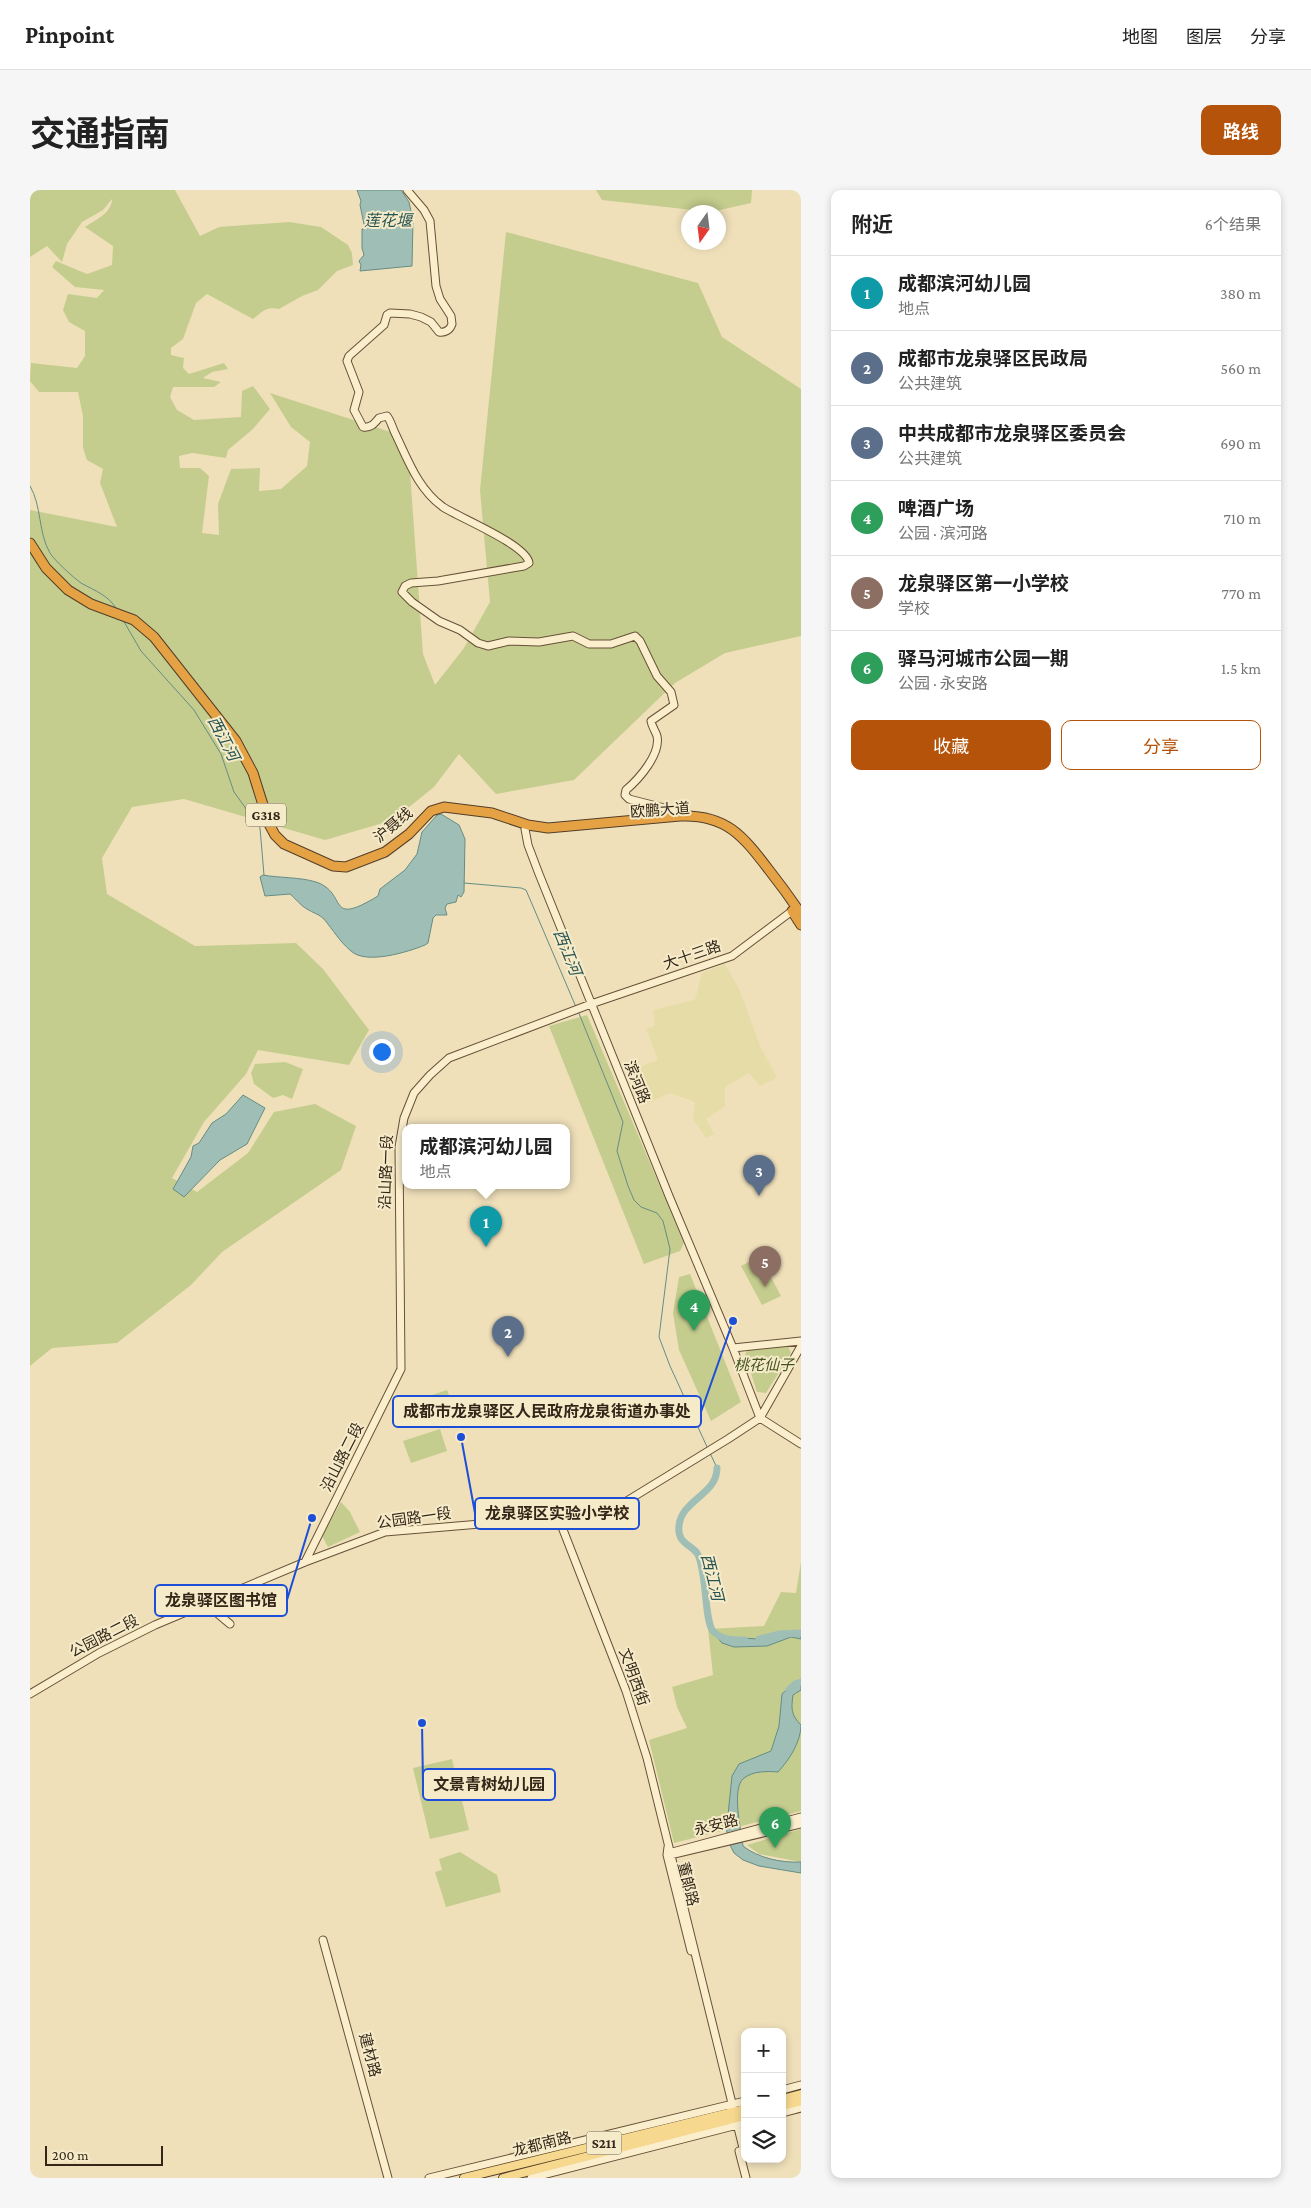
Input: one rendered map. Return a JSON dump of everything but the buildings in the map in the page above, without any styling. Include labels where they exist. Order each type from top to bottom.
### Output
[{"type":"highway","name":"沪聂线","points":[[30,543],[56,580],[79,597],[141,624],[154,637],[236,741],[253,773],[269,824],[275,835],[284,844],[333,866],[346,867],[385,852],[409,834],[424,817],[434,810],[444,807],[492,813],[527,827],[548,828],[682,816],[709,818],[735,831],[752,847],[797,909]]},
{"type":"highway","name":"欧鹏大道","points":[[527,827],[547,832],[684,821],[714,825],[742,842],[797,909],[801,925]]},
{"type":"main road","points":[[786,2098],[801,2094]]},
{"type":"main road","points":[[786,2105],[801,2101]]},
{"type":"main road","name":"龙都南路","points":[[464,2178],[734,2116]]},
{"type":"main road","name":"龙都南路","points":[[503,2178],[734,2116]]},
{"type":"street","points":[[407,190],[430,221],[436,286],[440,299],[451,316],[452,324],[448,331],[442,332],[436,330],[433,324],[421,317],[410,314],[390,313],[387,315],[384,325],[349,356],[347,361],[359,392],[354,410],[363,427],[369,428],[379,418],[387,416],[418,480],[434,500],[451,512],[515,548],[525,555],[529,560],[529,564],[438,581],[411,583],[405,586],[402,592],[412,602],[439,621],[460,630],[478,643],[488,646],[509,641],[539,642],[573,636],[589,644],[611,644],[635,636],[640,642],[656,676],[671,692],[674,705],[651,721],[657,736],[654,757],[641,776],[626,790],[625,795],[629,799],[680,812],[682,816]]},
{"type":"street","name":"滨河路","points":[[527,827],[530,850],[590,1004],[734,1348],[760,1418]]},
{"type":"street","name":"大十三路","points":[[560,1015],[732,956],[797,909]]},
{"type":"street","name":"沿山路一段","points":[[403,1124],[414,1093],[449,1058],[560,1015]]},
{"type":"street","name":"沿山路一段","points":[[401,1363],[398,1197],[399,1147],[402,1130]]},
{"type":"street","points":[[734,1348],[801,1341]]},
{"type":"street","points":[[801,1346],[760,1418],[801,1444]]},
{"type":"street","name":"沿山路二段","points":[[305,1562],[401,1369],[401,1363]]},
{"type":"street","name":"公园路一段","points":[[222,1598],[305,1562],[386,1532],[540,1519],[560,1522],[599,1518],[695,1461],[760,1418]]},
{"type":"street","name":"文明西街","points":[[560,1522],[626,1691],[647,1758],[670,1852]]},
{"type":"street","name":"公园路二段","points":[[30,1694],[98,1652],[155,1625],[222,1598]]},
{"type":"street","points":[[203,1606],[214,1610],[230,1624]]},
{"type":"street","name":"永安路","points":[[670,1852],[749,1834],[801,1817]]},
{"type":"street","points":[[749,1834],[801,1824]]},
{"type":"street","name":"董郞路","points":[[670,1852],[741,2143]]},
{"type":"street","name":"建材路","points":[[323,1940],[388,2178]]},
{"type":"street","points":[[786,2089],[801,2085]]},
{"type":"street","points":[[786,2112],[801,2108]]},
{"type":"street","points":[[429,2178],[734,2116]]},
{"type":"street","points":[[531,2178],[734,2116]]},
{"type":"street","name":"董郞路","points":[[734,2116],[746,2178]]},
{"type":"street","name":"董郞路","points":[[746,2163],[750,2178]]},
{"type":"shaded area","points":[[725,964],[740,991],[760,1046],[777,1078],[760,1086],[749,1073],[725,1087],[725,1106],[706,1119],[714,1134],[706,1138],[693,1119],[695,1102],[670,1093],[648,1103],[642,1093],[647,1091],[637,1068],[658,1060],[646,1029],[655,1026],[653,1010],[695,1000],[702,973]]},
{"type":"green space","points":[[30,190],[175,190],[200,236],[219,227],[289,222],[321,227],[348,245],[352,253],[353,265],[337,271],[318,290],[302,296],[279,309],[271,308],[265,310],[253,319],[207,294],[196,303],[183,339],[171,348],[171,355],[184,358],[183,368],[189,374],[224,363],[228,369],[212,372],[203,378],[221,382],[214,387],[173,387],[170,397],[177,410],[194,420],[241,417],[242,391],[253,386],[270,409],[253,429],[228,450],[226,458],[192,453],[179,456],[180,468],[200,468],[209,476],[202,533],[219,535],[218,504],[231,469],[260,468],[259,491],[281,489],[307,466],[310,442],[291,427],[270,393],[400,435],[410,472],[423,654],[435,685],[464,648],[490,602],[480,490],[506,232],[698,283],[722,337],[801,389],[801,636],[725,653],[675,683],[574,780],[496,794],[459,754],[434,787],[393,820],[325,840],[184,799],[132,807],[102,858],[107,894],[195,946],[296,943],[323,969],[369,1030],[349,1065],[258,1050],[246,1074],[204,1122],[172,1178],[197,1192],[248,1153],[274,1112],[315,1104],[356,1126],[341,1170],[222,1252],[191,1285],[117,1343],[52,1348],[30,1366],[30,510],[117,527],[100,483],[103,469],[87,460],[83,448],[83,416],[78,392],[39,392],[30,381],[31,363],[77,368],[85,356],[85,331],[69,322],[63,310],[68,294],[97,298],[104,290],[75,287],[52,267],[56,261],[87,274],[112,265],[113,246],[85,227],[106,212],[112,199],[103,210],[82,222],[67,244],[62,262],[47,246],[30,257]]},
{"type":"green space","points":[[596,190],[752,190],[751,203],[726,209],[726,205],[681,205],[681,209],[602,200]]},
{"type":"green space","points":[[587,1015],[684,1243],[680,1251],[644,1264],[549,1026]]},
{"type":"green space","points":[[285,1062],[303,1069],[292,1099],[283,1095],[273,1098],[254,1084],[251,1073],[255,1064]]},
{"type":"green space","points":[[760,1256],[781,1296],[762,1305],[741,1266]]},
{"type":"green space","points":[[690,1274],[741,1402],[711,1421],[679,1350],[673,1313],[679,1277]]},
{"type":"green space","name":"桃花仙子","points":[[788,1346],[791,1353],[766,1393],[757,1392],[745,1354],[748,1350]]},
{"type":"green space","points":[[447,1390],[454,1408],[430,1416],[423,1398]]},
{"type":"green space","points":[[440,1429],[447,1451],[411,1463],[403,1441]]},
{"type":"green space","points":[[341,1502],[350,1512],[360,1532],[328,1547],[322,1536]]},
{"type":"green space","points":[[801,1562],[801,1811],[674,1843],[649,1740],[687,1728],[677,1707],[672,1687],[713,1675],[708,1629],[764,1626],[781,1592],[796,1593]]},
{"type":"green space","points":[[452,1759],[469,1830],[430,1839],[413,1768]]},
{"type":"green space","points":[[801,1829],[801,1862],[759,1854],[747,1845]]},
{"type":"green space","points":[[460,1852],[497,1875],[501,1892],[446,1907],[435,1872],[442,1870],[439,1859]]},
{"type":"water","name":"莲花堰","points":[[357,190],[401,190],[409,202],[413,220],[412,266],[360,271],[361,265],[359,261],[364,255],[362,229],[365,229],[360,205],[361,201]]},
{"type":"water","points":[[441,814],[459,825],[465,839],[464,892],[461,897],[458,895],[456,902],[447,904],[445,908],[447,915],[436,915],[433,918],[428,943],[425,945],[387,956],[367,957],[358,955],[343,944],[324,919],[305,908],[290,894],[265,896],[260,877],[263,875],[316,882],[326,887],[344,909],[351,909],[361,905],[378,896],[380,889],[405,870],[417,854],[422,832],[437,815]]},
{"type":"water","points":[[243,1095],[265,1108],[247,1144],[220,1160],[184,1197],[173,1189],[191,1157],[193,1146],[199,1143],[212,1123],[226,1114]]},
{"type":"water","points":[[801,1632],[801,1639],[791,1637],[767,1646],[734,1647],[722,1643],[717,1637],[734,1641],[742,1638],[758,1639]]},
{"type":"water","points":[[801,1683],[801,1690],[793,1695],[792,1700],[795,1718],[801,1725],[799,1738],[794,1750],[778,1772],[756,1773],[744,1778],[740,1783],[737,1800],[743,1846],[756,1854],[770,1859],[801,1862],[801,1873],[759,1866],[743,1860],[734,1853],[728,1841],[726,1825],[732,1776],[739,1764],[771,1751],[779,1726],[782,1694],[791,1686]]},
{"type":"waterway","name":"西江河","points":[[30,486],[34,494],[46,545],[50,553],[81,583],[106,597],[117,610]]},
{"type":"waterway","name":"西江河","points":[[123,620],[141,651],[194,710],[221,754],[234,792],[260,828],[264,875]]},
{"type":"waterway","name":"西江河","points":[[464,883],[526,890],[576,1007]]},
{"type":"waterway","name":"西江河","points":[[578,1011],[623,1122],[617,1151],[628,1186],[634,1200],[641,1207],[657,1213],[663,1221],[670,1249],[659,1337],[670,1366],[708,1449]]},
{"type":"waterway","name":"西江河","points":[[710,1453],[717,1468]]},
{"type":"waterway","name":"西江河","points":[[717,1468],[711,1485],[692,1503],[681,1517],[679,1532],[682,1540],[697,1553],[700,1561],[708,1617],[713,1631],[724,1638],[745,1640]]},
{"type":"waterway","name":"西江河","points":[[759,1639],[780,1634],[801,1633]]},
{"type":"waterway","name":"西江河","points":[[789,1690],[795,1684],[801,1682]]},
{"type":"place","name":"中共成都市龙泉驿区委员会","points":[[759,1196]]},
{"type":"place","name":"成都滨河幼儿园","points":[[486,1247]]},
{"type":"place","name":"龙泉驿区第一小学校","points":[[765,1287]]},
{"type":"place","name":"成都市龙泉驿区人民政府龙泉街道办事处","points":[[733,1321]]},
{"type":"place","name":"啤酒广场","points":[[694,1331]]},
{"type":"place","name":"成都市龙泉驿区民政局","points":[[508,1357]]},
{"type":"place","name":"龙泉驿区实验小学校","points":[[461,1437]]},
{"type":"place","name":"龙泉驿区图书馆","points":[[312,1518]]},
{"type":"place","name":"文景青树幼儿园","points":[[422,1723]]},
{"type":"place","name":"驿马河城市公园一期","points":[[775,1848]]}]
